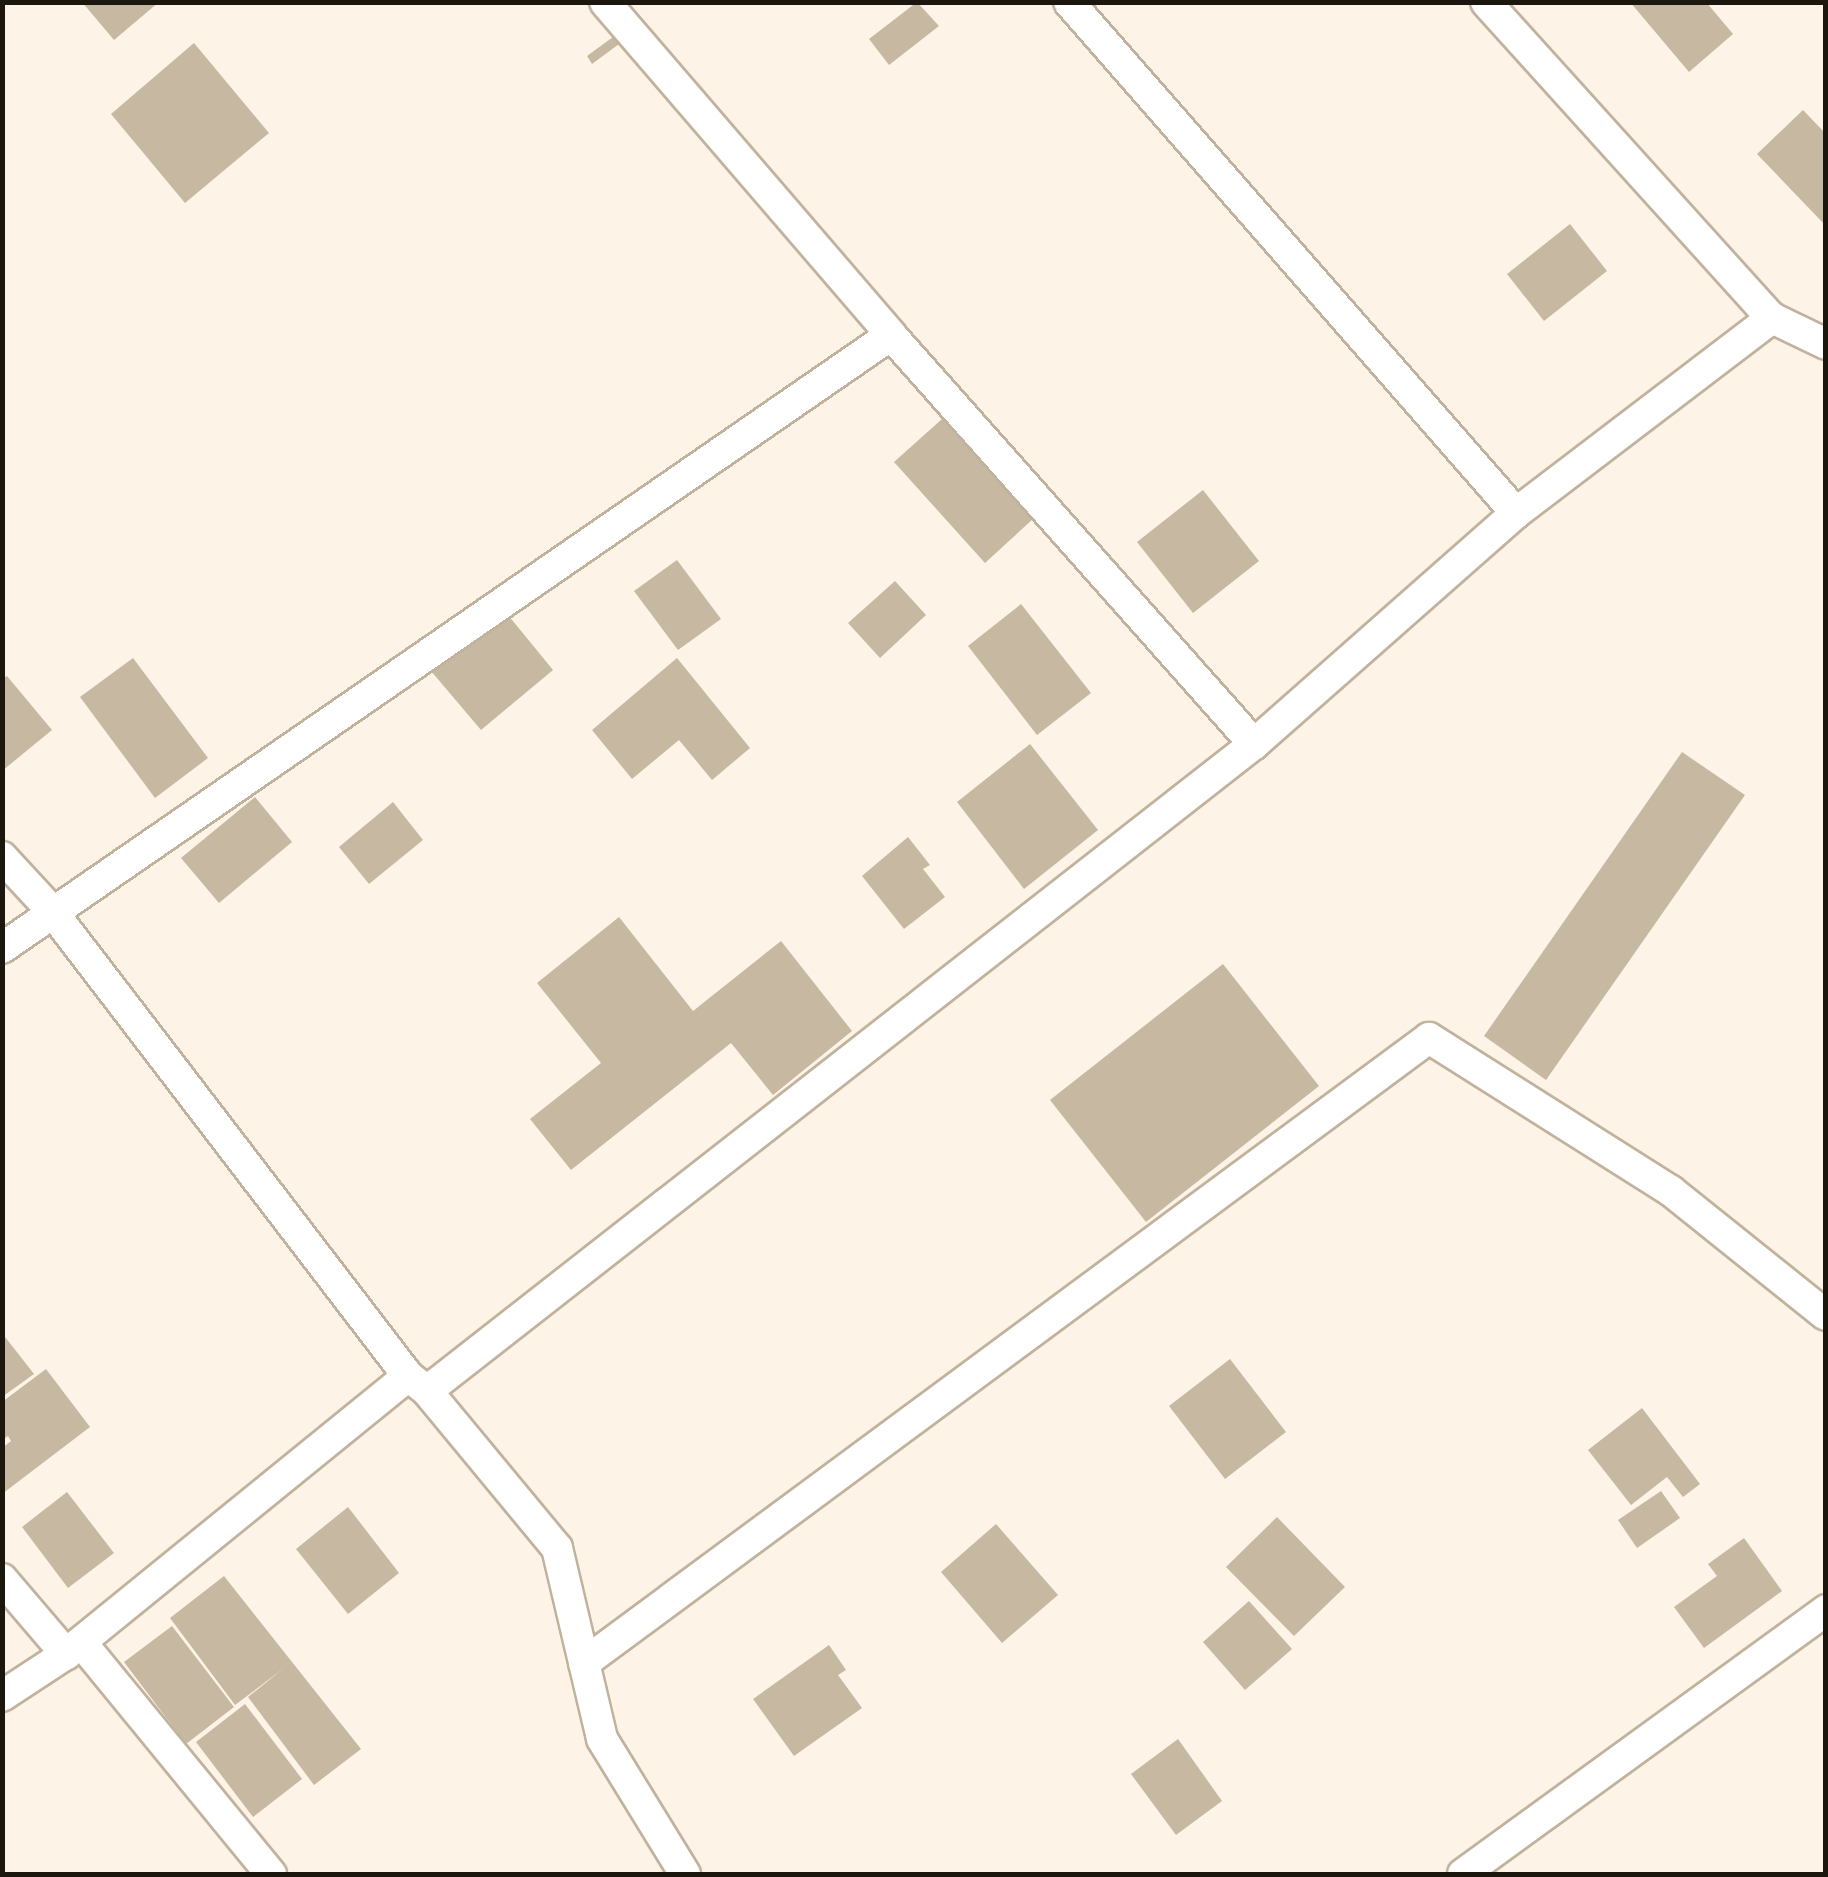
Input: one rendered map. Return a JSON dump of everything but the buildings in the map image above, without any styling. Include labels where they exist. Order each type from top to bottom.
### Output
[{"type":"street","points":[[605,2],[891,335],[1254,744]]},
{"type":"street","points":[[1068,2],[1516,513]]},
{"type":"street","points":[[1486,2],[1772,318],[1826,344]]},
{"type":"street","points":[[2,1696],[74,1648],[1254,744],[1516,513],[1772,318]]},
{"type":"street","points":[[2,948],[51,910],[891,335]]},
{"type":"street","points":[[2,857],[51,910],[417,1384],[558,1548],[602,1739],[685,1874]]},
{"type":"street","points":[[584,1663],[1429,1038],[1671,1191],[1826,1315]]},
{"type":"street","points":[[2,1579],[74,1648],[271,1874]]},
{"type":"street","points":[[1462,1874],[1826,1610]]}]
